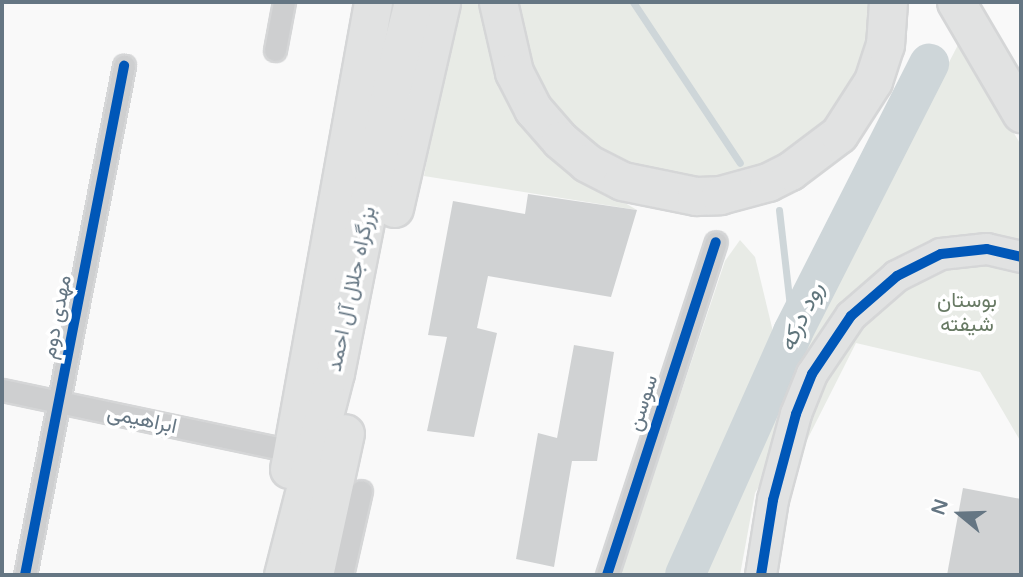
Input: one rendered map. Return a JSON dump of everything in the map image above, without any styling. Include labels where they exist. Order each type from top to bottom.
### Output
[{"type":"highway","points":[[274,575],[296,425],[373,2]]},
{"type":"highway","name":"بزرگراه جلال آل احمد","points":[[283,575],[335,373],[391,89],[412,2]]},
{"type":"highway","name":"بزرگراه جلال آل احمد","points":[[314,575],[441,2]]},
{"type":"highway","points":[[498,2],[514,72],[533,108],[560,140],[587,163],[622,181],[696,196],[720,195],[768,182],[790,171],[839,134],[873,81],[885,45],[888,2]]},
{"type":"highway","points":[[956,2],[1021,113]]},
{"type":"street","points":[[275,50],[284,2]]},
{"type":"street","name":"مهدی دوم","points":[[25,575],[124,66]]},
{"type":"street","name":"سوسن","points":[[607,575],[716,242]]},
{"type":"street","points":[[761,575],[773,500],[812,374],[832,339],[866,302],[907,269],[941,254],[987,249],[1021,257]]},
{"type":"street","name":"ابراهیمی","points":[[2,390],[282,450]]},
{"type":"street","points":[[342,575],[361,491]]},
{"type":"green space","points":[[454,2],[481,2],[499,74],[608,193],[637,210],[424,176]]},
{"type":"green space","points":[[507,2],[877,2],[856,89],[803,149],[705,186],[618,169],[545,110]]},
{"type":"green space","points":[[960,41],[1021,145],[1021,251],[883,278],[755,493],[740,575],[698,575],[791,368]]},
{"type":"green space","points":[[740,240],[755,257],[775,340],[671,575],[620,575],[725,261]]},
{"type":"green space","name":"بوستان شیفته","points":[[963,257],[1021,268],[1021,442],[980,372],[856,343],[804,446],[795,442],[818,379],[876,302]]},
{"type":"building","points":[[528,194],[637,210],[611,297],[488,276],[477,328],[497,333],[474,437],[427,431],[447,337],[428,335],[453,201],[525,214]]},
{"type":"building","points":[[574,345],[614,352],[597,461],[572,461],[554,567],[516,559],[538,433],[557,438]]},
{"type":"building","points":[[963,488],[1021,499],[1021,575],[947,575]]},
{"type":"waterway","points":[[633,2],[740,163]]},
{"type":"waterway","name":"رود درکه","points":[[685,575],[793,332],[929,64]]},
{"type":"waterway","points":[[779,210],[793,332]]},
{"type":"cycle path","points":[[25,575],[124,66]]},
{"type":"cycle path","points":[[607,575],[716,242]]},
{"type":"cycle path","points":[[761,575],[773,500],[796,414],[812,374],[851,316],[897,276],[941,254],[987,249],[1021,257]]}]
